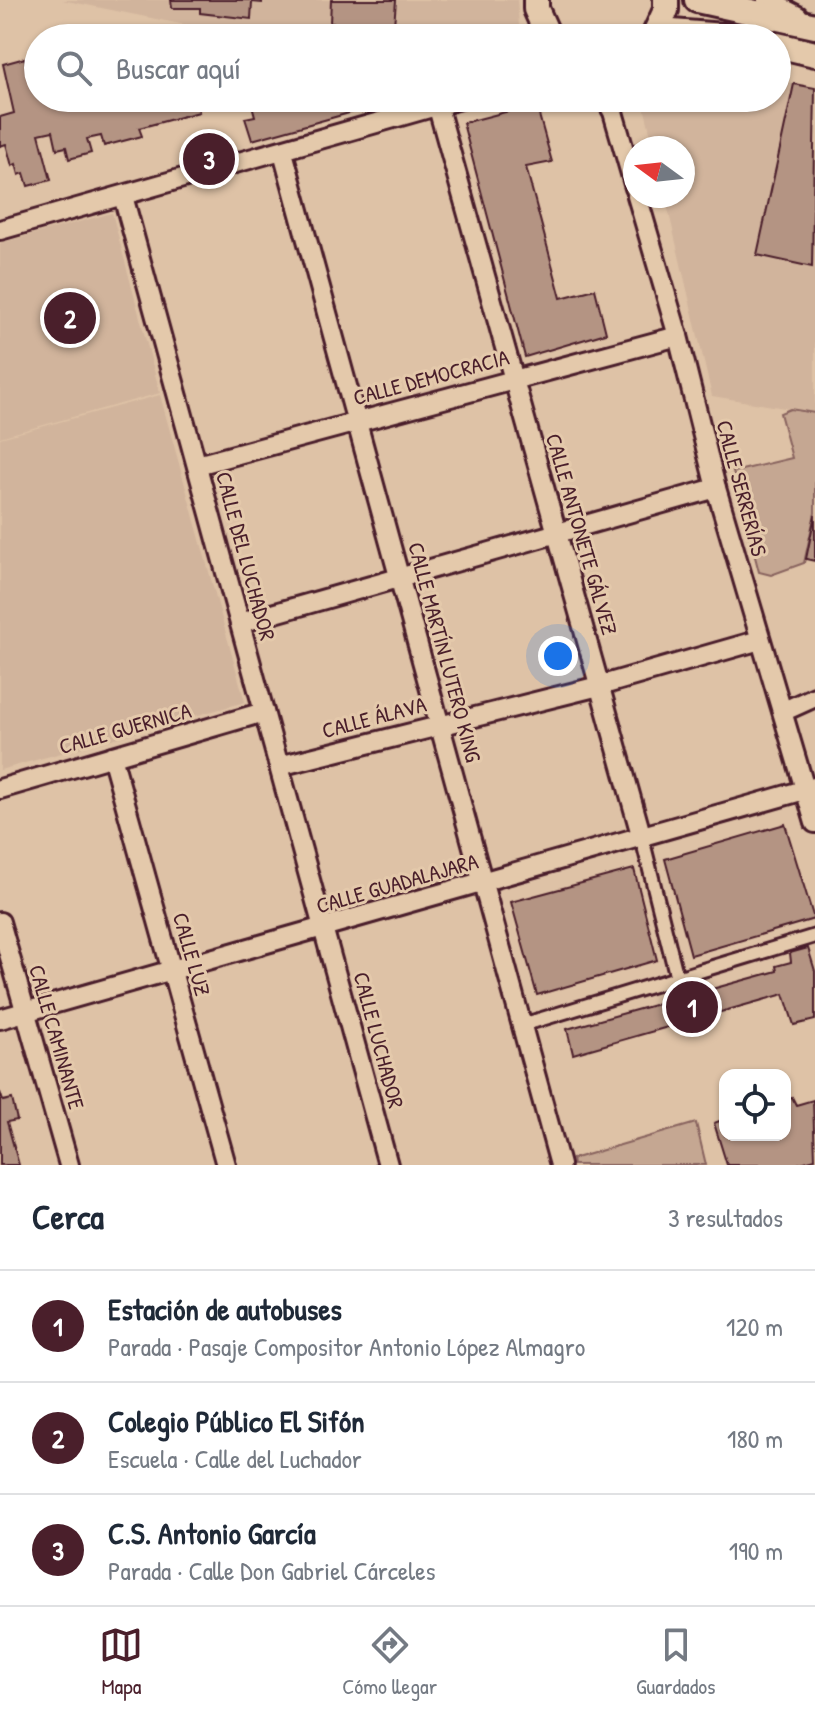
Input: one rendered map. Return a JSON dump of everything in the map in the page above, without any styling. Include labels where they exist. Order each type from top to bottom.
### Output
[{"type":"main road","points":[[536,0],[543,24]]},
{"type":"main road","points":[[659,24],[666,0]]},
{"type":"main road","points":[[697,0],[815,25]]},
{"type":"main road","points":[[791,40],[815,42]]},
{"type":"main road","points":[[791,48],[815,54]]},
{"type":"street","points":[[767,0],[815,25]]},
{"type":"street","points":[[0,230],[283,152],[411,112]]},
{"type":"street","name":"CALLE ANTONETE GÁLVEZ","points":[[439,112],[642,838],[677,978]]},
{"type":"street","points":[[614,112],[623,146]]},
{"type":"street","name":"CALLE MARTÍN LUTERO KING","points":[[283,152],[560,1165]]},
{"type":"street","name":"CALLE DEL LUCHADOR","points":[[123,196],[323,928]]},
{"type":"street","name":"CALLE SERRERÍAS","points":[[641,208],[760,640],[810,789],[815,823]]},
{"type":"street","name":"CALLE DEMOCRACIA","points":[[197,465],[678,336]]},
{"type":"street","points":[[240,623],[716,488]]},
{"type":"street","name":"CALLE ÁLAVA","points":[[279,766],[599,686],[760,640]]},
{"type":"street","points":[[784,711],[815,697]]},
{"type":"street","name":"CALLE GUERNICA","points":[[0,789],[264,712]]},
{"type":"street","name":"CALLE LUZ","points":[[112,756],[226,1165]]},
{"type":"street","name":"CALLE GUADALAJARA","points":[[0,1019],[810,789]]},
{"type":"street","name":"CALLE CAMINANTE","points":[[0,922],[69,1165]]},
{"type":"street","name":"CALLE LUCHADOR","points":[[323,928],[388,1165]]},
{"type":"street","points":[[522,1025],[815,936]]},
{"type":"shaded area","points":[[62,0],[517,0],[519,24],[181,24]]},
{"type":"shaded area","points":[[791,83],[815,88],[815,413],[712,396],[668,208],[695,208],[695,136],[651,136],[645,112],[791,112]]},
{"type":"shaded area","points":[[112,213],[160,393],[0,437],[0,243]]},
{"type":"shaded area","points":[[160,395],[245,702],[0,770],[0,438]]},
{"type":"shaded area","points":[[790,409],[815,413],[815,513],[804,563],[771,575],[759,572],[733,472],[792,458],[780,413]]},
{"type":"shaded area","points":[[696,1123],[706,1165],[573,1165],[572,1159]]},
{"type":"building","points":[[171,0],[262,0],[262,3],[252,2],[251,19],[200,13],[200,8],[172,8]]},
{"type":"building","points":[[331,0],[396,0],[394,24],[330,23]]},
{"type":"building","points":[[24,58],[24,112],[199,112],[139,128],[142,136],[104,146],[101,136],[87,139],[91,153],[69,159],[66,147],[57,149],[53,131],[39,134],[51,180],[28,186],[24,173],[19,175],[16,164],[12,166],[6,144],[0,146],[0,117],[14,113],[3,64]]},
{"type":"building","points":[[794,84],[815,88],[812,267],[757,255],[788,112],[791,112]]},
{"type":"building","points":[[254,112],[353,112],[252,140],[245,118],[255,116]]},
{"type":"building","points":[[505,112],[538,112],[552,162],[526,167],[561,298],[595,289],[606,333],[525,357],[463,123]]},
{"type":"building","points":[[815,515],[815,561],[806,559]]},
{"type":"building","points":[[785,824],[814,919],[691,955],[665,859]]},
{"type":"building","points":[[634,869],[657,960],[537,995],[511,902]]},
{"type":"building","points":[[808,948],[815,971],[815,1020],[794,1025],[784,994],[573,1054],[567,1029],[777,971],[776,966],[791,962],[790,953]]},
{"type":"building","points":[[0,1092],[3,1101],[12,1099],[17,1120],[7,1122],[19,1165],[0,1165]]},
{"type":"building","points":[[791,1097],[796,1105],[813,1100],[815,1159],[794,1165],[727,1165],[720,1141],[791,1141]]},
{"type":"building","points":[[719,1121],[719,1139],[714,1123]]},
{"type":"place","name":"C.S. Antonio García","points":[[209,159]]},
{"type":"place","name":"Colegio Público El Sifón","points":[[70,318]]},
{"type":"place","name":"Estación de autobuses","points":[[692,1007]]}]
